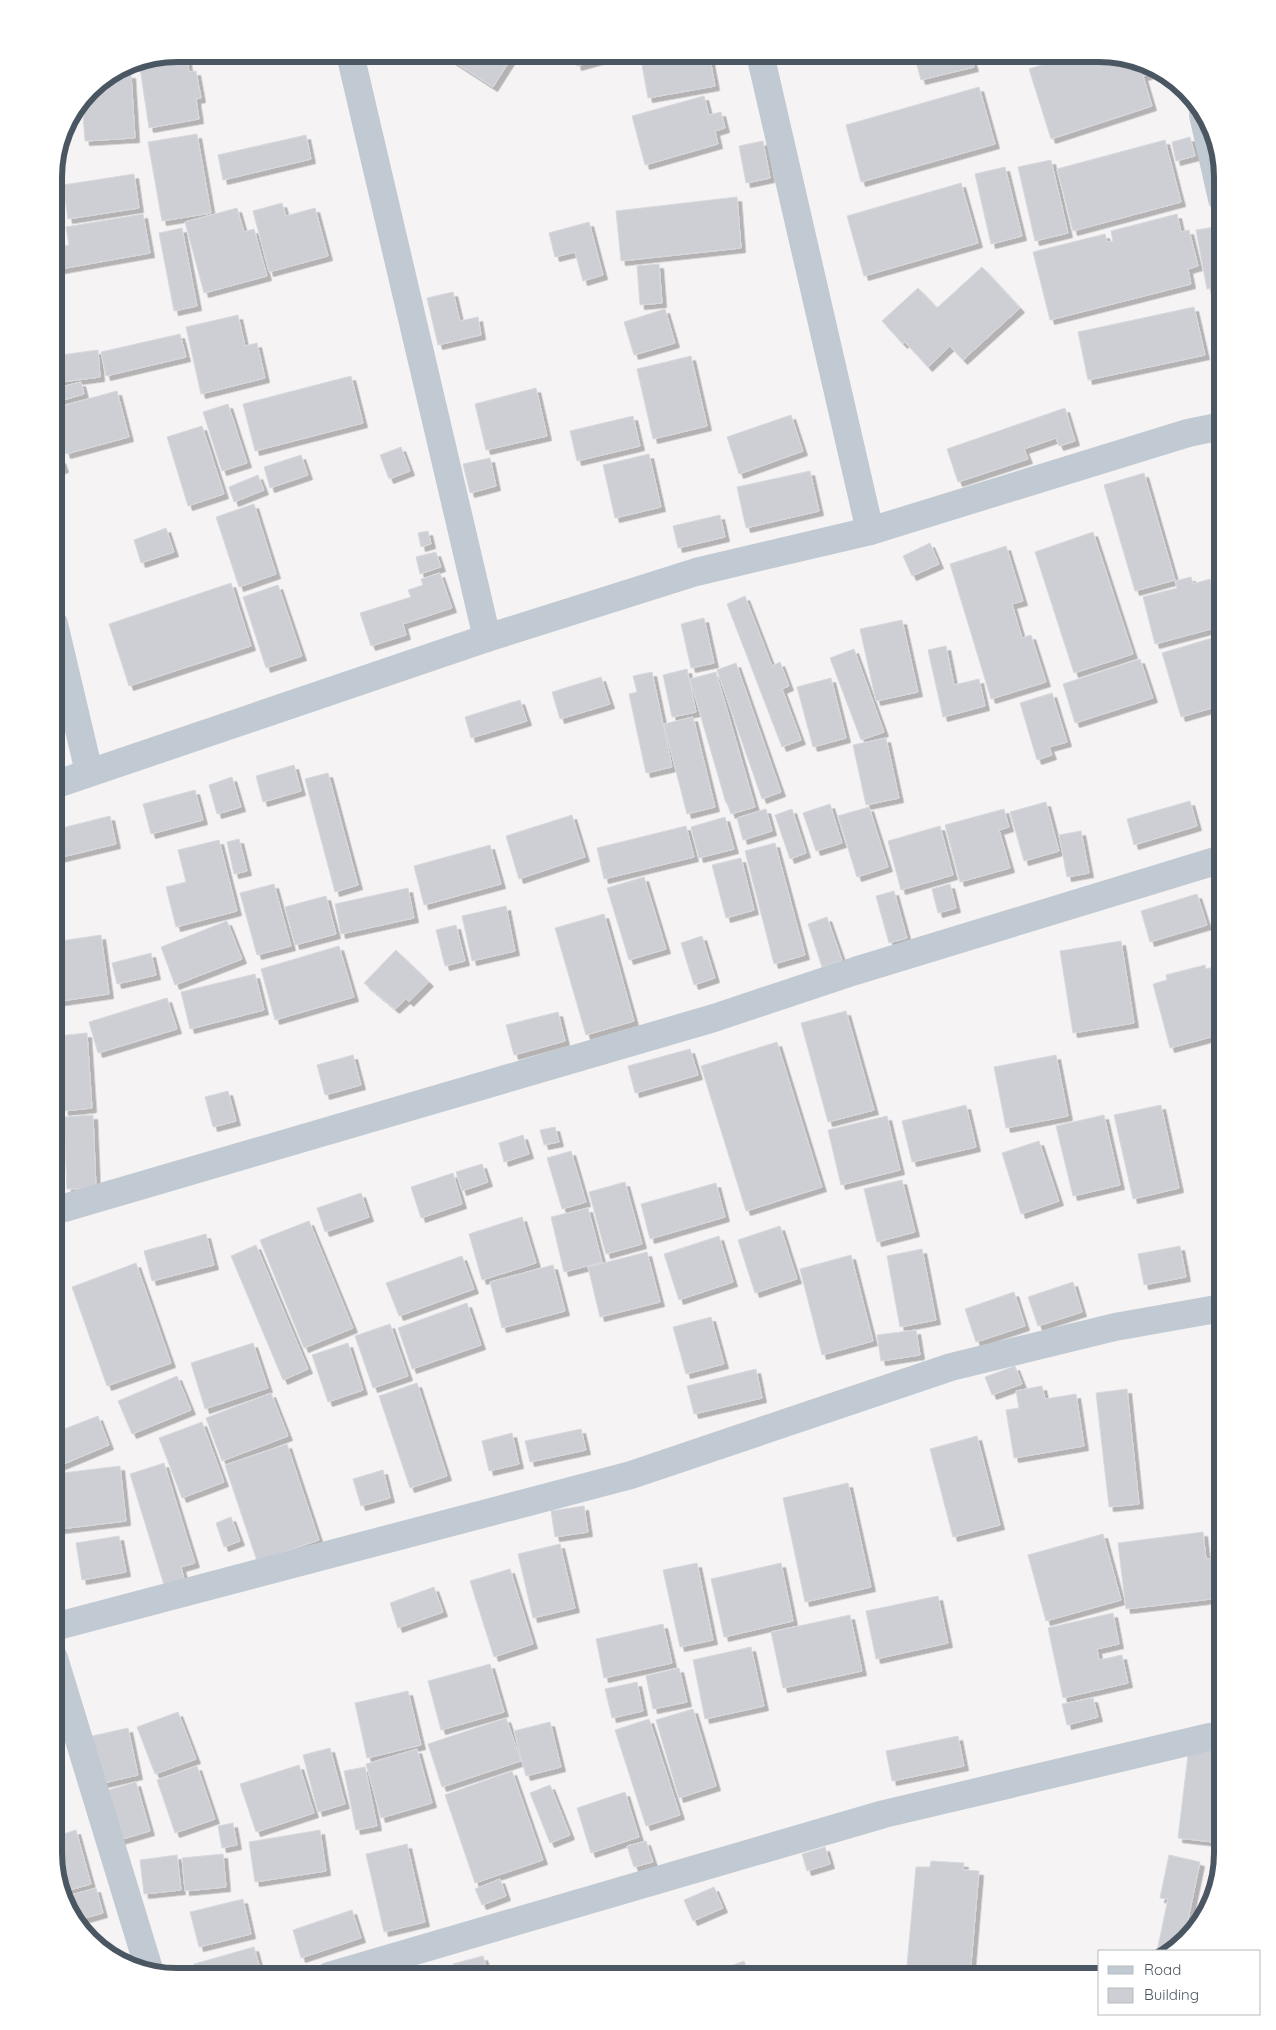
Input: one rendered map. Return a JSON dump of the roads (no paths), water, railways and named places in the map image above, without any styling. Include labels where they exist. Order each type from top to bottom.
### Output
[{"type":"street","points":[[352,63],[487,638]]},
{"type":"street","points":[[762,63],[870,531]]},
{"type":"street","points":[[63,782],[487,638],[696,572],[870,531],[1188,433],[1214,428]]},
{"type":"street","points":[[63,661],[89,772]]},
{"type":"street","points":[[62,1209],[704,1021],[855,972],[1214,861]]},
{"type":"street","points":[[62,1625],[631,1475],[951,1367],[1115,1327],[1214,1309]]},
{"type":"street","points":[[62,1684],[148,1963]]},
{"type":"street","points":[[359,1967],[884,1814],[1214,1737]]}]
